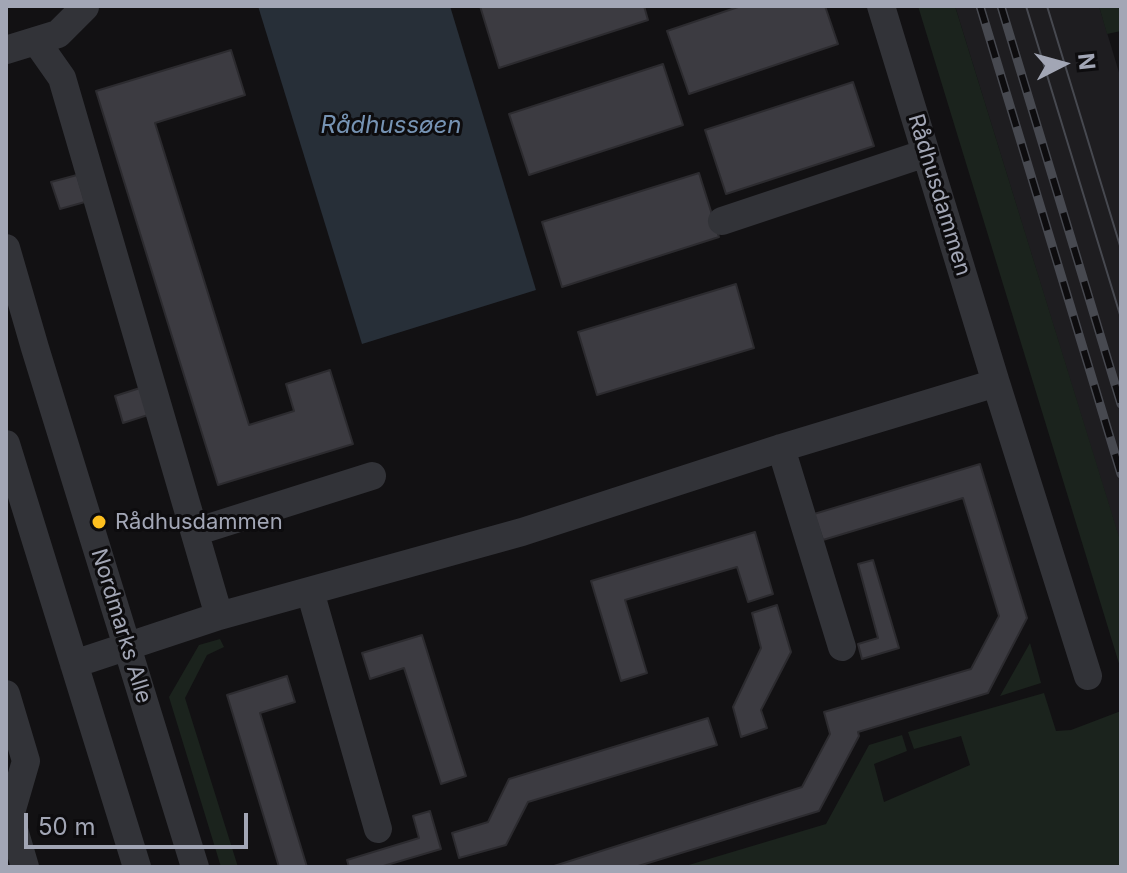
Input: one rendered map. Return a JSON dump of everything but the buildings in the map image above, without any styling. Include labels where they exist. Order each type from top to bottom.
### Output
[{"type":"street","points":[[6,50],[58,34],[91,6]]},
{"type":"street","name":"Rådhusdammen","points":[[881,6],[1088,676]]},
{"type":"street","points":[[36,41],[62,78],[219,616]]},
{"type":"street","points":[[722,221],[926,153]]},
{"type":"street","name":"Nordmarks Alle","points":[[6,248],[195,867]]},
{"type":"street","points":[[74,664],[219,616],[522,532],[781,448],[996,383]]},
{"type":"street","points":[[6,444],[74,664],[131,866]]},
{"type":"street","points":[[781,448],[842,647]]},
{"type":"street","points":[[195,532],[372,476]]},
{"type":"street","points":[[310,591],[378,829]]},
{"type":"street","points":[[6,694],[26,761],[10,816],[25,867]]},
{"type":"shaded area","points":[[918,6],[955,6],[1121,543],[1121,670]]},
{"type":"shaded area","points":[[955,6],[1099,6],[1121,79],[1121,545]]},
{"type":"shaded area","points":[[1099,6],[1121,6],[1121,31],[1107,34]]},
{"type":"shaded area","points":[[220,639],[224,647],[207,655],[185,698],[238,867],[221,867],[169,697],[199,645]]},
{"type":"shaded area","points":[[1030,643],[1041,683],[1000,696]]},
{"type":"shaded area","points":[[1044,693],[1056,731],[1071,730],[1121,711],[1121,867],[682,867],[826,824],[869,745],[902,735],[907,751],[874,764],[884,802],[970,765],[961,736],[914,749],[908,732]]},
{"type":"water","name":"Rådhussøen","points":[[258,6],[450,6],[536,290],[362,344]]},
{"type":"tram line","points":[[1026,6],[1121,318]]},
{"type":"tram line","points":[[1047,6],[1121,249]]},
{"type":"railway","points":[[980,6],[1121,474]]},
{"type":"railway","points":[[1001,6],[1121,404]]},
{"type":"place","name":"Rådhusdammen","points":[[99,522]]}]
